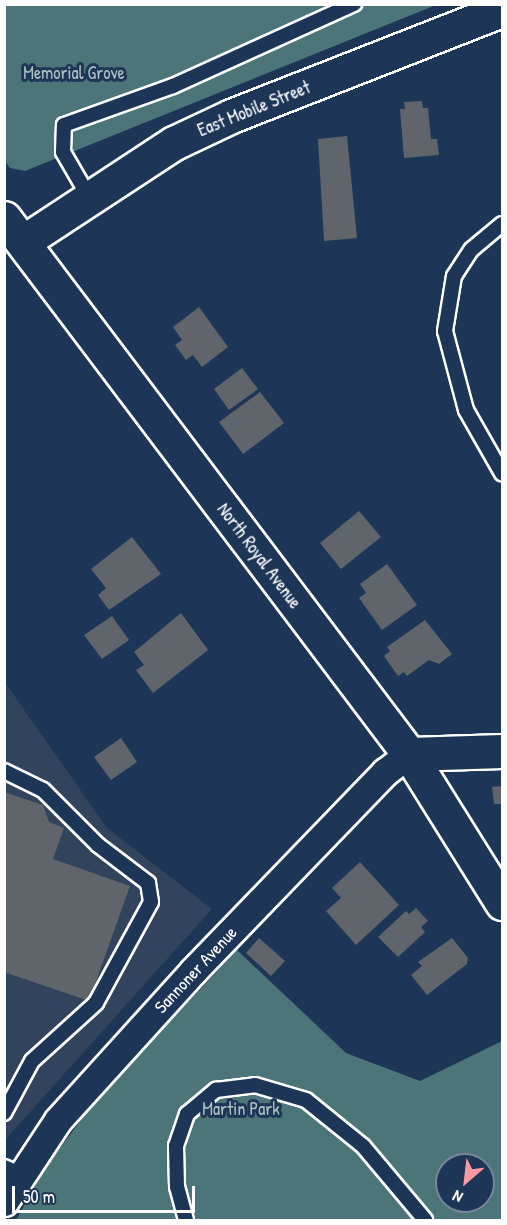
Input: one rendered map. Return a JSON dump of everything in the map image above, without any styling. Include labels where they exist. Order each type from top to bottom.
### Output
[{"type":"street","name":"East Mobile Street","points":[[14,230],[89,197],[174,143],[231,116],[502,10]]},
{"type":"street","name":"North Royal Avenue","points":[[14,230],[409,754],[502,903]]},
{"type":"street","points":[[409,754],[502,751]]},
{"type":"street","name":"Sannoner Avenue","points":[[4,1202],[12,1170],[193,971],[385,772],[409,754]]},
{"type":"lane","points":[[89,197],[63,152],[64,125],[172,86],[354,4]]},
{"type":"lane","points":[[502,224],[471,250],[454,276],[445,331],[466,410],[502,473]]},
{"type":"lane","points":[[4,771],[44,790],[98,845],[148,883],[151,902],[96,1003],[32,1061],[4,1113]]},
{"type":"lane","points":[[186,1221],[177,1187],[176,1146],[187,1114],[216,1090],[255,1085],[306,1100],[363,1146],[425,1221]]},
{"type":"shaded area","points":[[4,681],[107,828],[212,909],[5,1140]]},
{"type":"green space","name":"Memorial Grove","points":[[5,5],[436,5],[25,171],[10,168],[5,161]]},
{"type":"green space","name":"Martin Park","points":[[237,950],[346,1053],[420,1081],[502,1041],[502,1220],[16,1220],[45,1168],[93,1104]]},
{"type":"building","points":[[422,101],[423,108],[428,108],[431,139],[437,139],[439,155],[404,158],[400,109],[405,109],[404,102]]},
{"type":"building","points":[[347,136],[357,238],[324,241],[318,139]]},
{"type":"building","points":[[199,307],[228,347],[202,367],[193,355],[186,360],[175,345],[182,340],[173,327]]},
{"type":"building","points":[[242,368],[258,389],[229,410],[214,389]]},
{"type":"building","points":[[260,392],[284,423],[243,454],[219,422]]},
{"type":"building","points":[[359,511],[381,537],[341,569],[320,543]]},
{"type":"building","points":[[132,537],[161,574],[109,610],[98,595],[106,588],[91,569]]},
{"type":"building","points":[[387,564],[417,605],[382,630],[359,598],[366,593],[360,584]]},
{"type":"building","points":[[181,613],[208,650],[153,693],[136,670],[144,665],[134,652]]},
{"type":"building","points":[[112,616],[129,640],[102,659],[84,635]]},
{"type":"building","points":[[425,620],[452,654],[439,664],[429,660],[407,676],[404,672],[398,676],[384,656],[390,651],[387,647]]},
{"type":"building","points":[[121,738],[137,762],[111,780],[94,757]]},
{"type":"building","points":[[502,786],[502,804],[494,804],[492,787]]},
{"type":"building","points":[[4,792],[43,805],[49,822],[64,828],[53,859],[130,886],[89,1001],[4,972]]},
{"type":"building","points":[[360,862],[399,905],[356,945],[326,911],[341,898],[332,888]]},
{"type":"building","points":[[416,908],[428,921],[421,927],[425,932],[398,957],[378,937],[406,911],[409,914]]},
{"type":"building","points":[[259,938],[285,961],[271,976],[246,953]]},
{"type":"building","points":[[452,938],[468,958],[467,964],[427,995],[411,975],[422,966],[418,962]]}]
